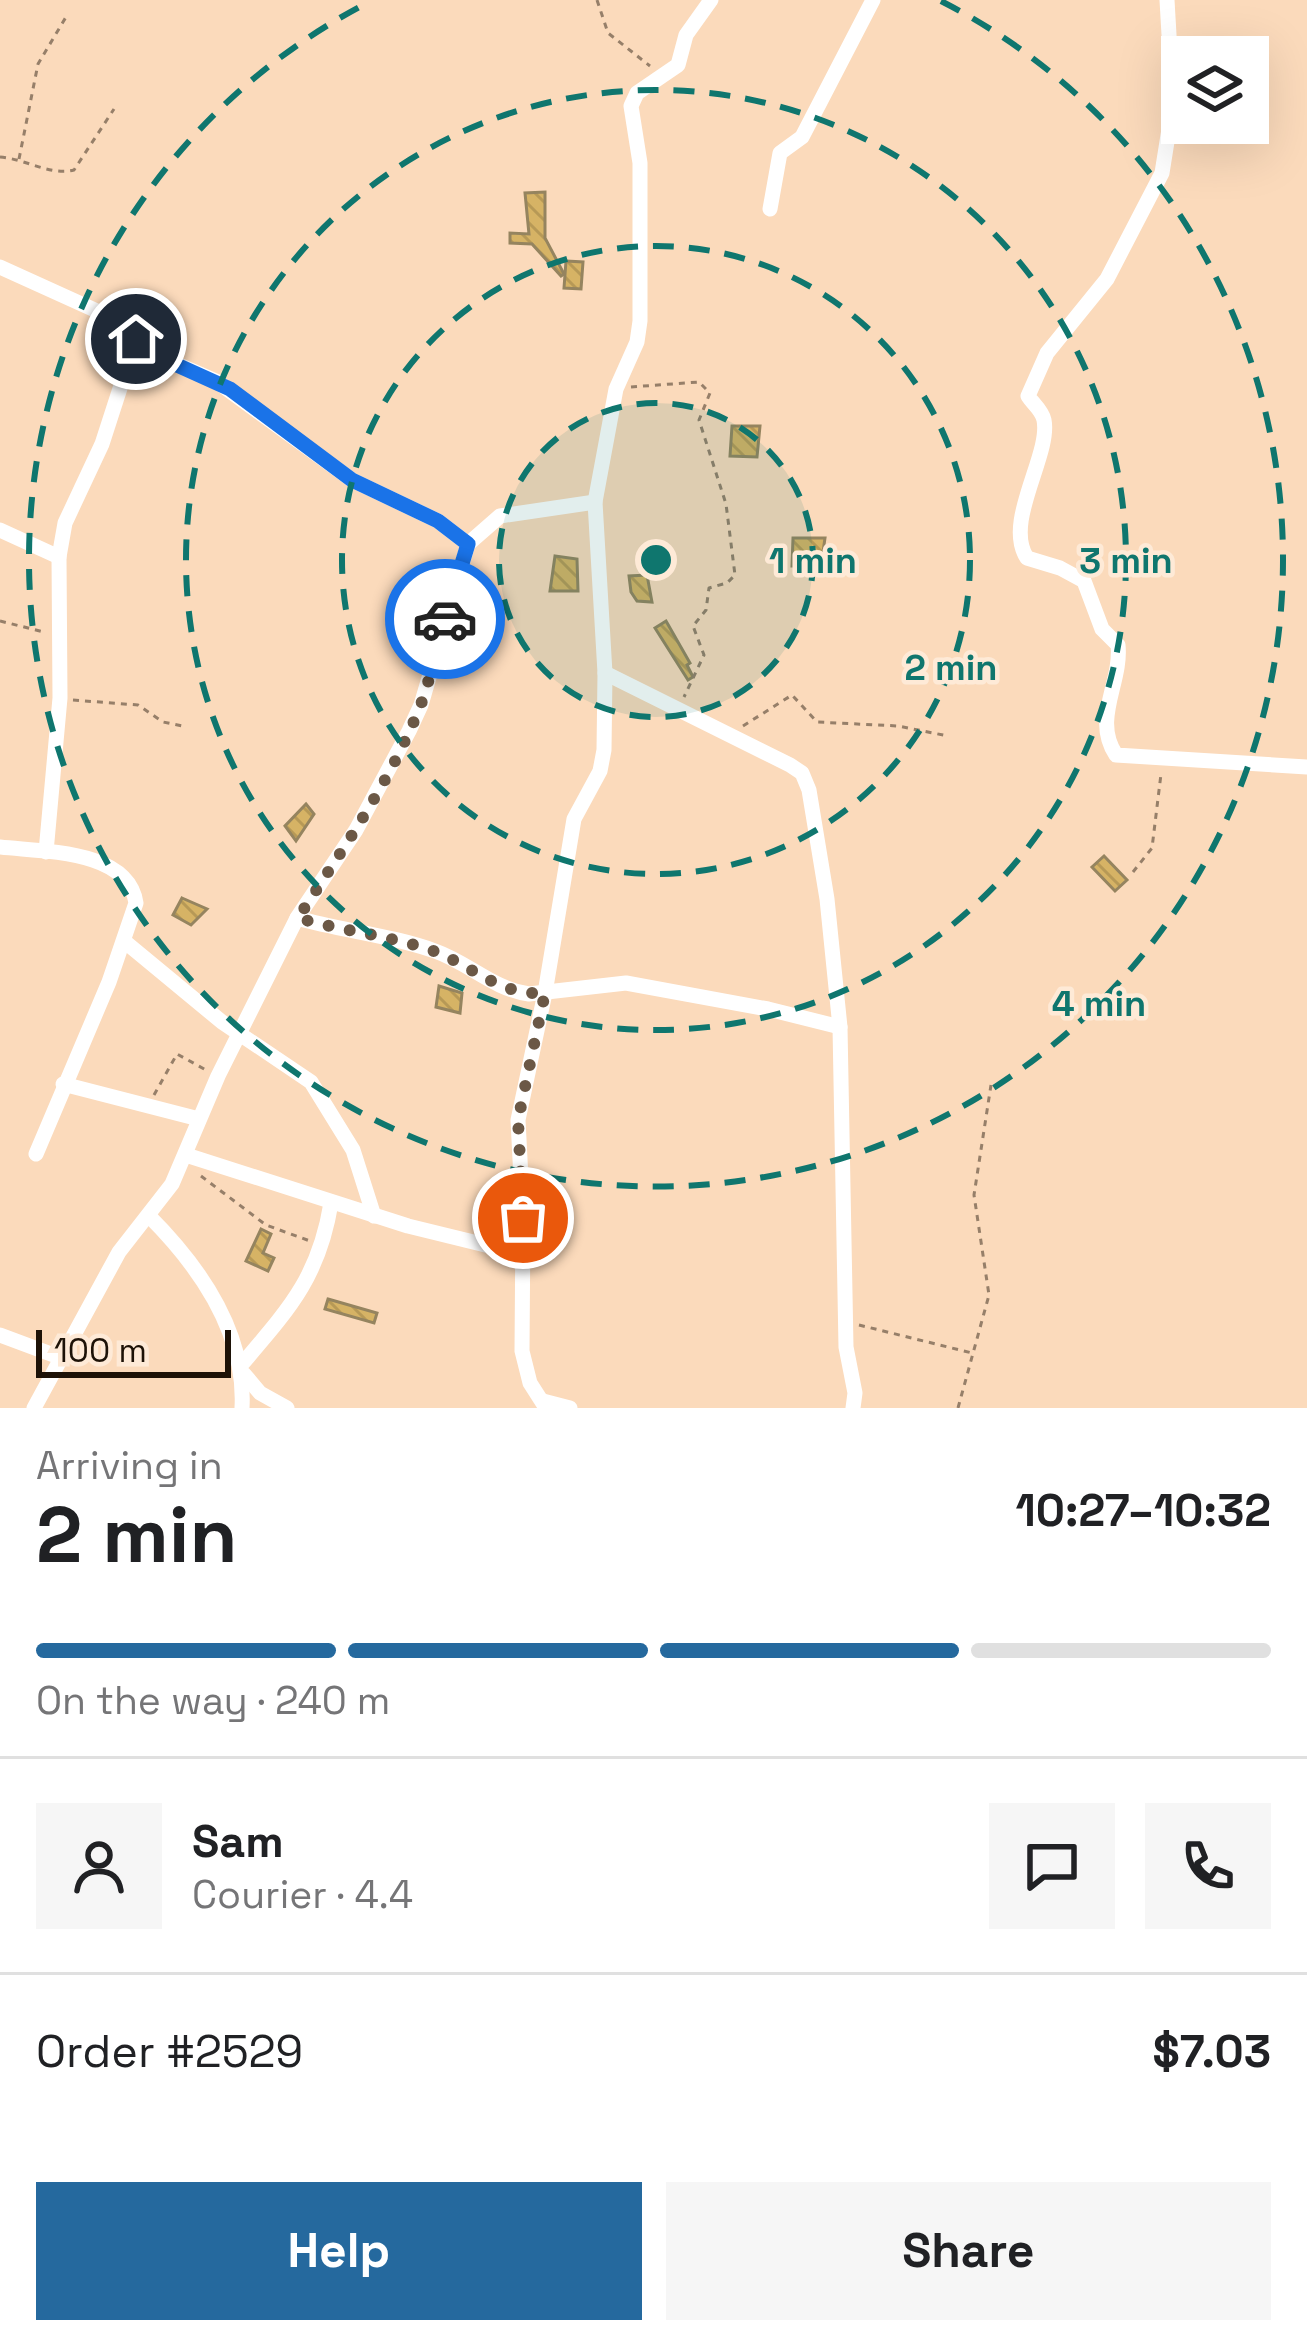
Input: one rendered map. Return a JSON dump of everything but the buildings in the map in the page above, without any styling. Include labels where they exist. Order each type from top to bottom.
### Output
[{"type":"street","points":[[570,1408],[544,1404],[530,1383],[522,1351],[518,1120],[574,819],[600,771],[604,750],[596,502],[616,389],[637,342],[640,309],[640,164],[631,106],[637,93],[678,65],[686,35],[711,0]]},
{"type":"street","points":[[770,209],[780,153],[802,137],[873,0]]},
{"type":"street","points":[[1166,0],[1173,104],[1162,173],[1107,279],[1047,353],[1032,383],[1028,396],[1040,410],[1044,429],[1019,546],[1027,558],[1084,581],[1102,629],[1118,645],[1106,713],[1109,745],[1116,754],[1307,767]]},
{"type":"street","points":[[0,267],[97,311],[168,361],[230,389],[352,480],[438,521],[468,544]]},
{"type":"street","points":[[46,852],[60,698],[59,556],[65,524],[102,444],[136,339]]},
{"type":"street","points":[[34,1408],[119,1252],[149,1216],[185,1157],[218,1076],[298,918],[356,830],[415,718],[468,544],[500,516],[596,502]]},
{"type":"street","points":[[0,530],[59,556]]},
{"type":"street","points":[[605,673],[790,764],[802,773],[809,790],[840,1027],[845,1322],[853,1408]]},
{"type":"street","points":[[0,847],[108,865],[125,877],[136,903],[35,1154]]},
{"type":"street","points":[[298,918],[425,948],[516,992],[626,983],[840,1027]]},
{"type":"street","points":[[124,940],[241,1036],[298,1072],[323,1095],[353,1150],[374,1216]]},
{"type":"street","points":[[63,1084],[200,1119]]},
{"type":"street","points":[[185,1157],[374,1216],[522,1254]]},
{"type":"street","points":[[242,1408],[242,1368],[304,1289],[323,1244],[331,1203]]},
{"type":"street","points":[[149,1216],[188,1255],[242,1368],[260,1394],[287,1408]]},
{"type":"street","points":[[0,1335],[58,1357]]},
{"type":"path","points":[[597,0],[608,33],[662,76]]},
{"type":"path","points":[[19,159],[38,64],[67,17]]},
{"type":"path","points":[[0,158],[19,159],[57,173],[74,170],[113,110]]},
{"type":"path","points":[[616,389],[699,382],[710,393],[699,420],[725,503],[735,575],[727,583],[711,585],[706,610],[694,626],[704,655],[683,697],[699,718]]},
{"type":"path","points":[[0,621],[58,636]]},
{"type":"path","points":[[731,733],[792,694],[817,722],[898,726],[948,736]]},
{"type":"path","points":[[60,698],[138,705],[163,722],[187,728]]},
{"type":"path","points":[[1133,872],[1152,848],[1163,760]]},
{"type":"path","points":[[149,1107],[177,1054],[218,1076]]},
{"type":"path","points":[[958,1408],[988,1295],[974,1195],[991,1085]]},
{"type":"path","points":[[185,1157],[266,1226],[323,1244]]},
{"type":"path","points":[[845,1322],[973,1353]]},
{"type":"way so far","points":[[445,619],[421,705],[382,786],[298,918],[425,948],[457,960],[498,986],[545,993],[518,1120],[523,1218]]},
{"type":"route","points":[[136,339],[168,361],[230,389],[352,480],[438,521],[468,544],[445,619]]}]
